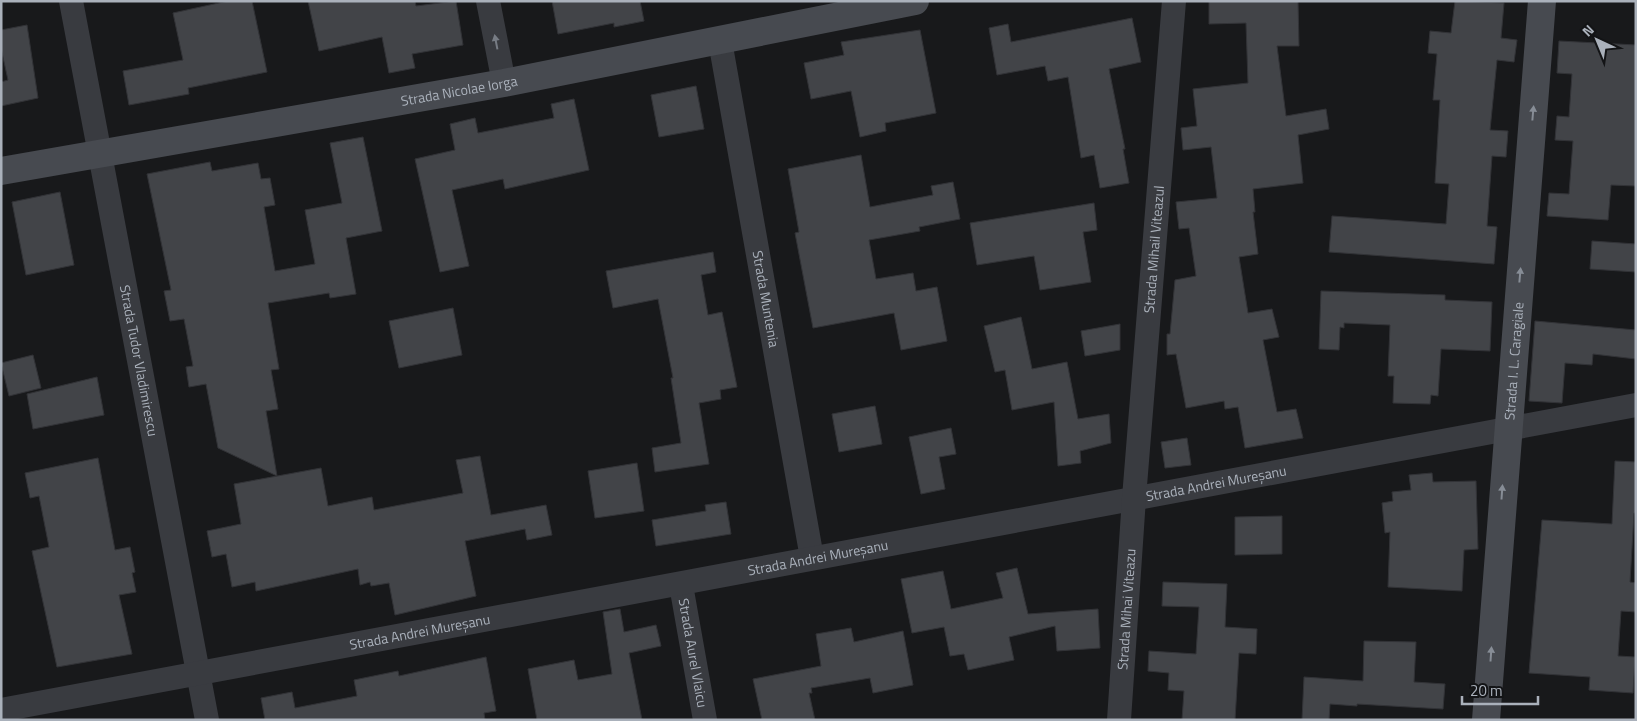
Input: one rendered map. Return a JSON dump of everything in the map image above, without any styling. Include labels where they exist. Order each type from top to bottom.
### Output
[{"type":"street","name":"Strada Tudor Vladimirescu","points":[[71,1],[207,720]]},
{"type":"street","points":[[488,1],[504,83]]},
{"type":"street","name":"Strada Mihail Viteazul","points":[[1134,498],[1174,1]]},
{"type":"street","name":"Strada I. L. Caragiale","points":[[1486,720],[1507,428],[1542,1]]},
{"type":"street","name":"Strada Nicolae Iorga","points":[[1,171],[504,83],[720,42],[905,2]]},
{"type":"street","name":"Strada Muntenia","points":[[720,42],[812,558]]},
{"type":"street","name":"Strada Andrei Mureșanu","points":[[1,710],[681,585],[812,558],[1636,405]]},
{"type":"street","name":"Strada Mihai Viteazu","points":[[1119,720],[1134,498]]},
{"type":"street","name":"Strada Aurel Vlaicu","points":[[681,585],[704,720]]},
{"type":"building","points":[[228,1],[252,1],[267,72],[188,88],[189,94],[129,105],[123,71],[183,60],[173,13]]},
{"type":"building","points":[[308,1],[415,1],[416,6],[456,1],[463,45],[412,54],[415,68],[389,73],[382,37],[319,51]]},
{"type":"building","points":[[552,1],[640,1],[644,21],[614,27],[614,23],[558,34]]},
{"type":"building","points":[[1209,1],[1298,1],[1299,46],[1277,46],[1286,116],[1326,109],[1329,129],[1298,135],[1303,183],[1253,189],[1255,212],[1253,212],[1258,254],[1239,257],[1248,313],[1272,309],[1279,337],[1263,340],[1277,412],[1296,409],[1303,438],[1245,448],[1238,407],[1225,409],[1224,401],[1186,408],[1176,354],[1167,355],[1167,334],[1170,334],[1175,280],[1196,276],[1189,228],[1179,229],[1176,202],[1217,198],[1211,147],[1183,150],[1181,128],[1197,126],[1193,89],[1248,83],[1246,23],[1209,24]]},
{"type":"building","points":[[1455,1],[1504,3],[1501,38],[1517,40],[1514,62],[1497,60],[1490,130],[1508,131],[1506,157],[1492,156],[1487,226],[1497,227],[1494,264],[1329,252],[1332,216],[1446,224],[1449,184],[1435,183],[1440,100],[1433,100],[1437,54],[1428,53],[1430,31],[1451,33]]},
{"type":"building","points":[[1132,18],[1141,62],[1109,69],[1125,149],[1123,149],[1129,183],[1100,188],[1094,155],[1081,158],[1068,77],[1048,81],[1045,66],[997,75],[989,28],[1008,24],[1011,42]]},
{"type":"building","points":[[27,25],[38,98],[1,106],[1,82],[8,80],[1,48],[1,30]]},
{"type":"building","points":[[920,30],[936,113],[885,123],[886,131],[860,137],[851,91],[811,99],[804,63],[844,55],[841,42]]},
{"type":"building","points":[[1559,41],[1636,45],[1636,186],[1611,185],[1608,220],[1547,216],[1549,193],[1569,194],[1573,141],[1555,140],[1557,116],[1569,117],[1572,74],[1557,73]]},
{"type":"building","points":[[696,86],[704,129],[659,137],[651,95]]},
{"type":"building","points":[[574,99],[589,170],[505,189],[503,179],[452,190],[469,266],[440,272],[415,159],[455,150],[450,124],[475,118],[478,133],[554,118],[551,104]]},
{"type":"building","points":[[363,137],[382,231],[346,238],[356,294],[330,298],[329,293],[268,303],[279,369],[271,370],[278,409],[266,411],[277,476],[218,448],[206,384],[189,387],[186,367],[193,366],[184,319],[170,321],[164,291],[171,290],[147,174],[210,162],[212,171],[258,163],[261,179],[270,178],[275,205],[264,207],[275,271],[315,264],[305,210],[342,203],[330,143]]},
{"type":"building","points":[[861,155],[870,207],[933,195],[931,186],[953,182],[960,219],[919,227],[920,231],[869,240],[876,279],[913,273],[916,291],[937,287],[947,341],[901,350],[894,313],[813,328],[795,233],[799,232],[788,169]]},
{"type":"building","points":[[60,192],[74,265],[26,275],[12,202]]},
{"type":"building","points":[[1094,203],[1097,230],[1083,232],[1091,282],[1040,290],[1034,256],[977,265],[970,223]]},
{"type":"building","points":[[1592,241],[1636,244],[1636,272],[1590,269]]},
{"type":"building","points":[[713,252],[716,272],[701,275],[708,315],[722,312],[737,387],[720,390],[721,399],[699,403],[709,464],[655,472],[652,448],[681,443],[671,378],[673,378],[658,299],[613,308],[606,271]]},
{"type":"building","points":[[1321,291],[1445,295],[1445,300],[1492,302],[1490,351],[1441,349],[1438,396],[1431,395],[1430,404],[1393,403],[1394,376],[1388,376],[1390,325],[1344,323],[1344,328],[1340,327],[1339,350],[1319,349]]},
{"type":"building","points":[[453,308],[462,355],[399,368],[389,321]]},
{"type":"building","points":[[1021,317],[1032,369],[1067,362],[1078,419],[1109,414],[1111,443],[1080,451],[1081,463],[1058,466],[1054,402],[1012,410],[1005,370],[995,372],[984,326]]},
{"type":"building","points":[[1535,321],[1636,330],[1636,359],[1593,354],[1592,365],[1565,363],[1562,403],[1529,401]]},
{"type":"building","points":[[1120,324],[1120,350],[1085,356],[1081,331]]},
{"type":"building","points":[[33,355],[41,388],[9,396],[1,363]]},
{"type":"building","points":[[97,377],[104,415],[33,429],[27,394]]},
{"type":"building","points":[[875,406],[882,444],[839,452],[832,414]]},
{"type":"building","points":[[951,428],[956,454],[939,457],[945,489],[921,494],[909,437]]},
{"type":"building","points":[[1187,438],[1191,465],[1165,468],[1161,442]]},
{"type":"building","points":[[480,456],[491,515],[546,505],[552,535],[527,540],[525,529],[465,541],[476,596],[395,615],[389,583],[371,586],[370,582],[360,585],[358,569],[256,591],[255,582],[232,587],[226,554],[212,557],[207,531],[241,524],[234,484],[321,468],[328,506],[372,497],[374,510],[463,493],[456,460]]},
{"type":"building","points":[[98,458],[115,550],[130,547],[135,572],[132,573],[136,592],[119,595],[132,654],[57,667],[32,551],[49,547],[39,496],[30,498],[25,473]]},
{"type":"building","points":[[1615,461],[1636,462],[1636,513],[1634,513],[1630,582],[1636,583],[1636,612],[1621,611],[1618,656],[1635,657],[1633,693],[1589,690],[1590,677],[1529,673],[1542,520],[1612,524]]},
{"type":"building","points":[[637,463],[644,511],[595,518],[588,471]]},
{"type":"building","points":[[1432,473],[1433,482],[1476,481],[1478,549],[1464,550],[1462,591],[1388,587],[1390,532],[1385,533],[1382,503],[1393,501],[1392,492],[1411,490],[1409,475]]},
{"type":"building","points":[[726,502],[731,534],[656,546],[652,520],[706,511],[705,505]]},
{"type":"building","points":[[1282,516],[1282,554],[1235,555],[1235,517]]},
{"type":"building","points":[[1017,568],[1028,614],[1098,609],[1100,648],[1057,651],[1055,626],[1009,637],[1014,660],[968,670],[964,654],[950,656],[944,627],[912,633],[901,579],[943,571],[951,609],[1003,598],[996,573]]},
{"type":"building","points":[[1163,582],[1227,584],[1225,627],[1257,629],[1256,654],[1239,653],[1235,720],[1182,720],[1184,691],[1168,690],[1169,673],[1148,671],[1149,651],[1196,654],[1199,607],[1162,606]]},
{"type":"building","points":[[620,609],[624,632],[656,625],[661,646],[629,653],[642,720],[537,720],[528,669],[574,660],[578,680],[612,674],[603,612]]},
{"type":"building","points":[[851,628],[854,642],[903,631],[913,685],[873,693],[870,678],[811,688],[812,693],[809,693],[815,720],[762,720],[753,679],[821,666],[816,634]]},
{"type":"building","points":[[1364,641],[1416,642],[1414,682],[1445,684],[1443,709],[1330,704],[1329,720],[1302,720],[1304,677],[1363,681]]},
{"type":"building","points":[[486,657],[496,711],[484,713],[485,720],[265,720],[261,698],[292,692],[295,708],[357,696],[354,680],[398,671],[399,676]]}]
